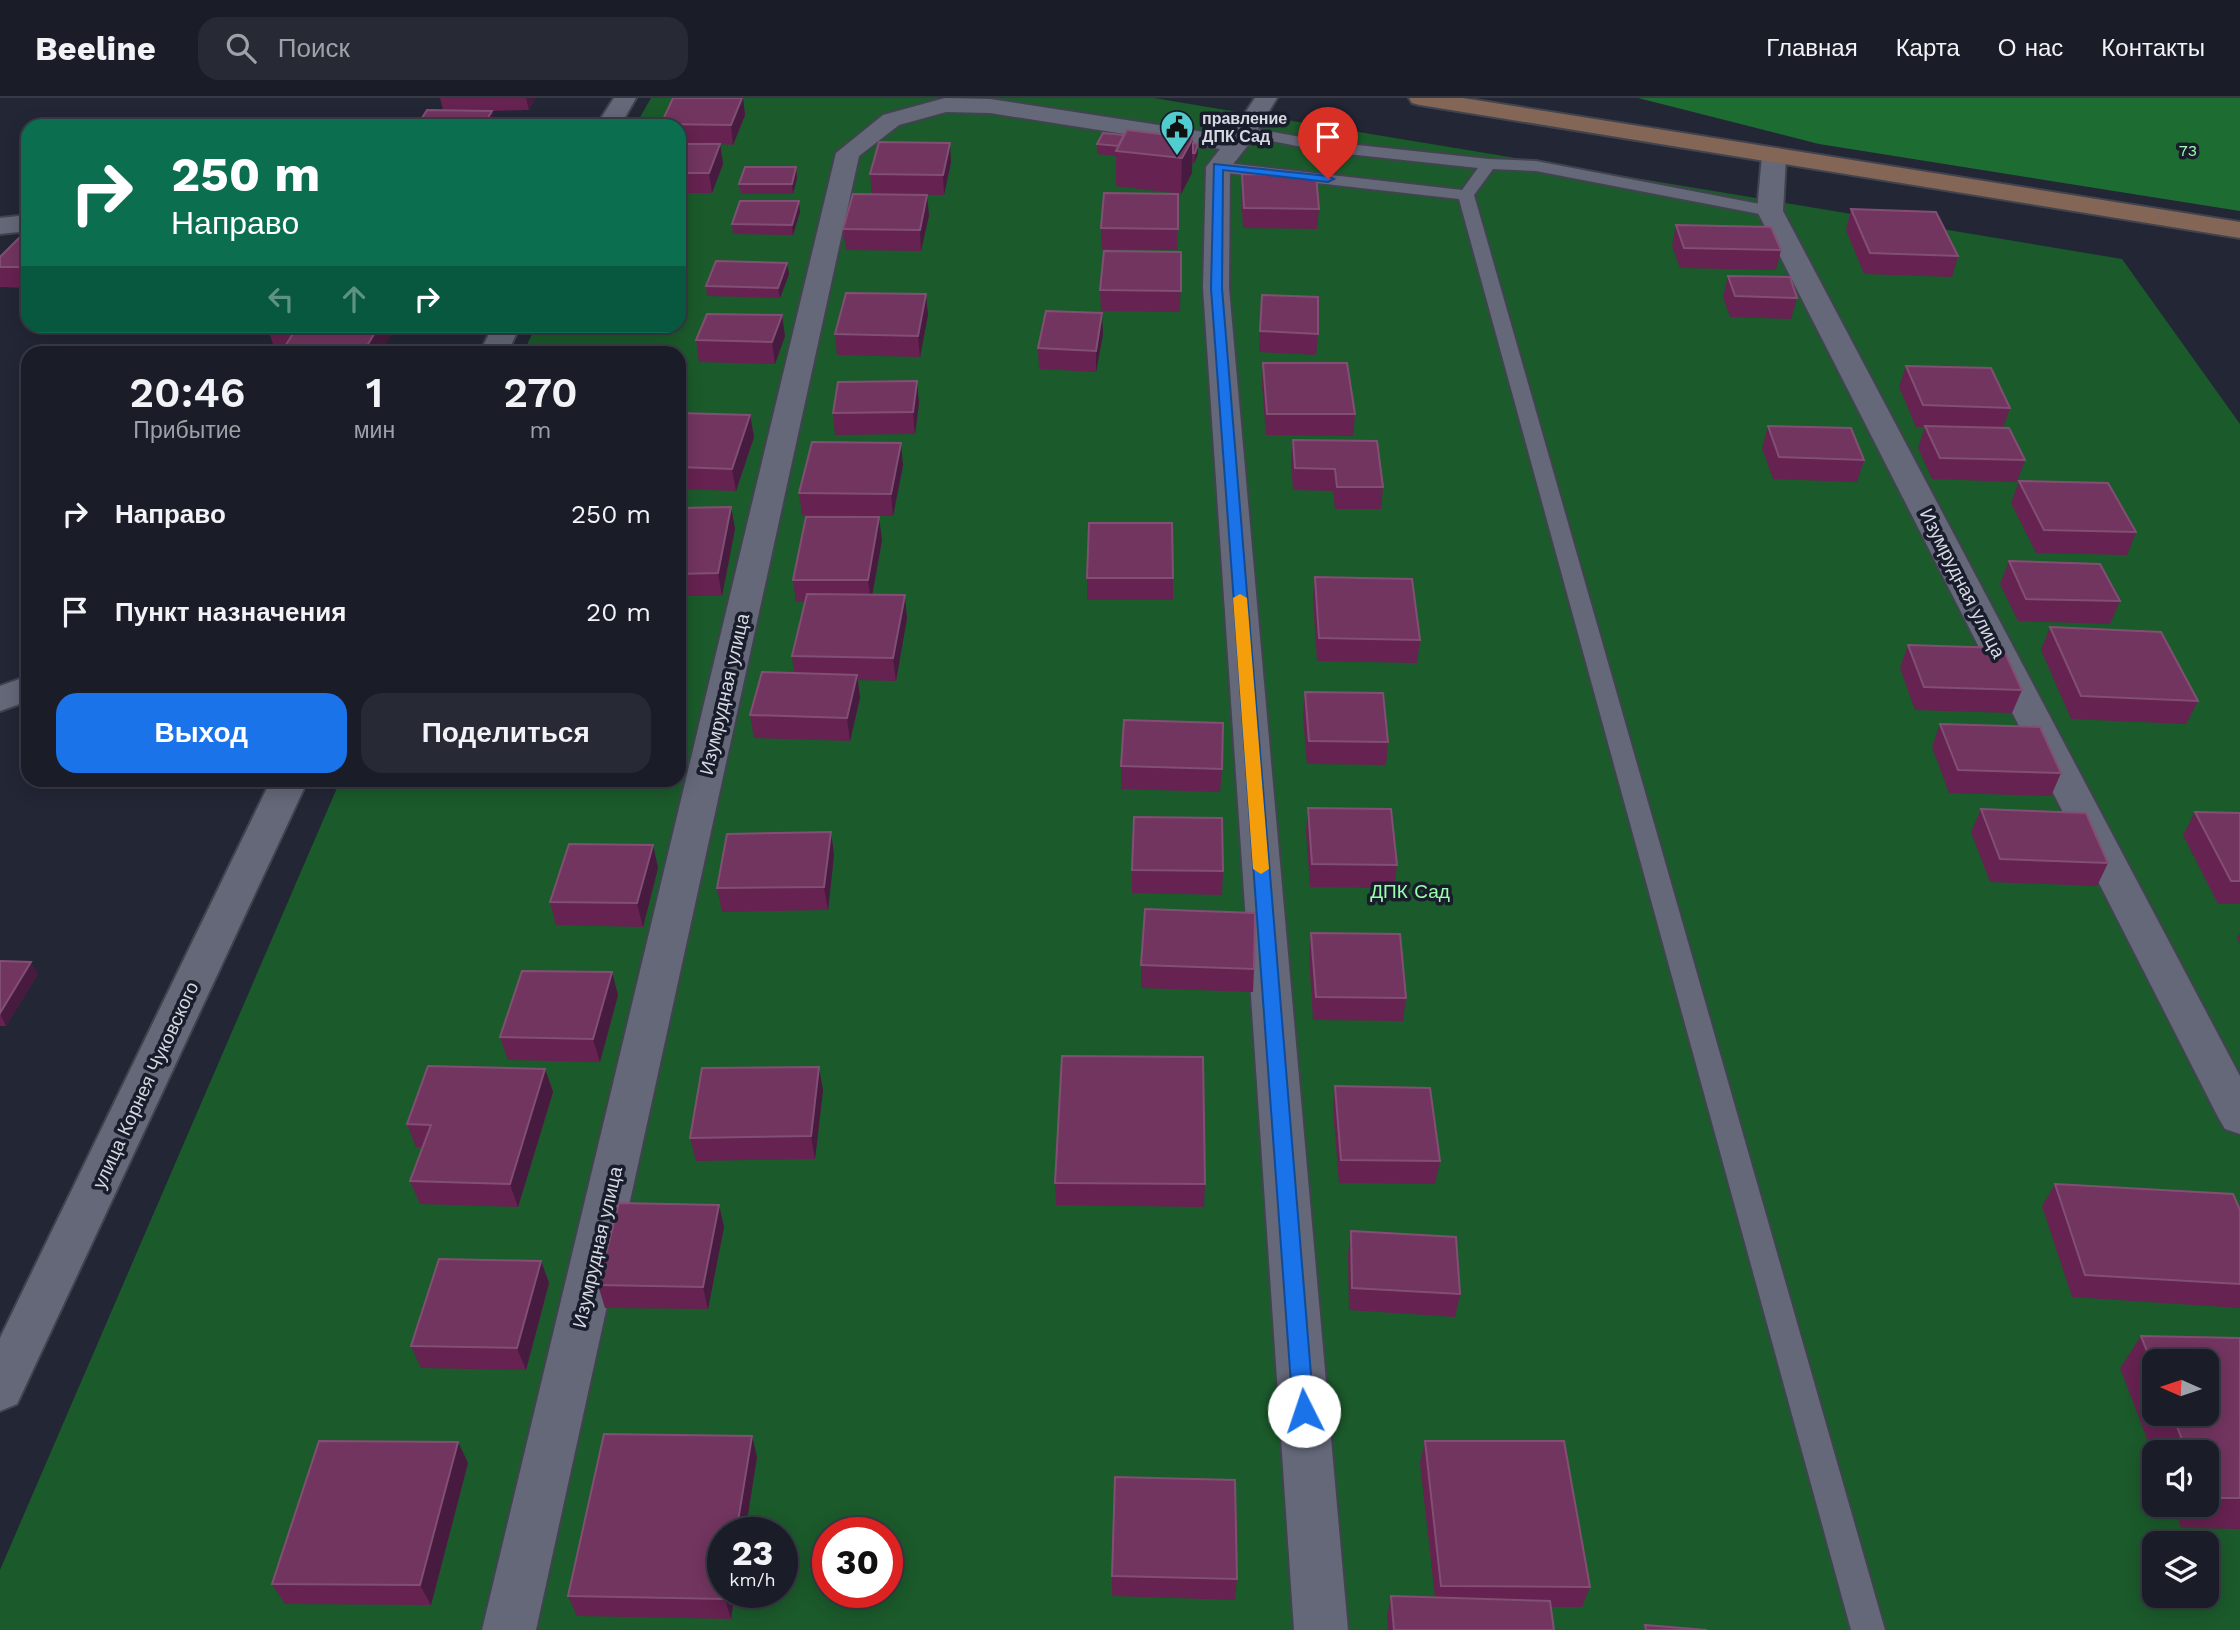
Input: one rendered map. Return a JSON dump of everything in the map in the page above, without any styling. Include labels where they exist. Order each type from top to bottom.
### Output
[{"type":"street","points":[[612,119],[625,98]]},
{"type":"street","points":[[1266,98],[1233,148],[1216,288],[1321,1630]]},
{"type":"street","points":[[1420,98],[2240,230]]},
{"type":"street","name":"Изумрудная улица","points":[[509,1630],[848,153],[891,120],[945,105],[990,106],[1233,148]]},
{"type":"street","points":[[1770,211],[1774,156]]},
{"type":"street","name":"Изумрудная улица","points":[[1770,211],[2240,1117]]},
{"type":"street","points":[[0,226],[21,224]]},
{"type":"street","points":[[0,700],[21,690]]},
{"type":"street","name":"улица Корнея Чуковского","points":[[0,1388],[286,787]]},
{"type":"lane","points":[[1233,148],[1329,148],[1536,166],[1770,211]]},
{"type":"lane","points":[[1233,148],[1466,195]]},
{"type":"lane","points":[[1466,195],[1489,164]]},
{"type":"lane","points":[[1466,195],[1868,1630]]},
{"type":"green space","name":"ДПК Сад","points":[[651,98],[1154,98],[2122,259],[2240,424],[2240,1630],[0,1630],[0,1570],[337,787],[686,787],[686,346],[526,346],[533,333],[686,333],[686,119],[639,119]]},
{"type":"green space","name":"73","points":[[1638,98],[2240,98],[2240,211],[1819,144]]},
{"type":"building","points":[[673,98],[742,98],[731,125],[686,124],[686,119],[663,119]]},
{"type":"building","points":[[427,110],[492,111],[487,119],[421,119]]},
{"type":"building","points":[[1127,130],[1193,138],[1182,158],[1116,151]]},
{"type":"building","points":[[1103,133],[1124,135],[1118,146],[1097,144]]},
{"type":"building","points":[[879,142],[950,143],[943,175],[870,174]]},
{"type":"building","points":[[1193,143],[1198,144],[1195,153],[1193,153]]},
{"type":"building","points":[[686,144],[720,144],[709,173],[686,173]]},
{"type":"building","points":[[745,167],[796,167],[792,184],[739,184]]},
{"type":"building","points":[[1242,174],[1316,175],[1319,209],[1244,208]]},
{"type":"building","points":[[1104,193],[1178,194],[1178,229],[1101,228]]},
{"type":"building","points":[[853,194],[927,195],[920,230],[843,229]]},
{"type":"building","points":[[740,201],[799,201],[792,225],[732,224]]},
{"type":"building","points":[[1851,209],[1936,212],[1958,256],[1870,253]]},
{"type":"building","points":[[1676,225],[1771,227],[1781,250],[1684,248]]},
{"type":"building","points":[[21,236],[21,267],[0,267],[0,257]]},
{"type":"building","points":[[1104,251],[1181,252],[1181,291],[1100,290]]},
{"type":"building","points":[[716,261],[787,263],[778,288],[706,286]]},
{"type":"building","points":[[1728,276],[1790,277],[1797,298],[1735,296]]},
{"type":"building","points":[[846,293],[926,294],[918,336],[835,334]]},
{"type":"building","points":[[1262,295],[1318,297],[1318,334],[1260,331]]},
{"type":"building","points":[[1046,311],[1102,313],[1096,351],[1038,348]]},
{"type":"building","points":[[707,314],[782,315],[772,342],[696,340]]},
{"type":"building","points":[[293,333],[375,333],[367,346],[285,346]]},
{"type":"building","points":[[1263,363],[1347,363],[1355,414],[1267,414]]},
{"type":"building","points":[[1906,366],[1991,368],[2010,408],[1923,405]]},
{"type":"building","points":[[917,381],[913,412],[833,413],[838,382]]},
{"type":"building","points":[[686,413],[750,415],[732,469],[686,467]]},
{"type":"building","points":[[1768,426],[1851,428],[1864,460],[1779,457]]},
{"type":"building","points":[[1925,426],[2009,428],[2025,460],[1940,458]]},
{"type":"building","points":[[1293,440],[1377,441],[1383,487],[1337,487],[1335,469],[1295,468]]},
{"type":"building","points":[[812,442],[901,443],[891,494],[799,493]]},
{"type":"building","points":[[2019,481],[2108,483],[2136,532],[2044,530]]},
{"type":"building","points":[[731,507],[718,573],[686,574],[686,508]]},
{"type":"building","points":[[806,517],[879,517],[868,580],[793,580]]},
{"type":"building","points":[[1089,523],[1172,523],[1173,578],[1087,578]]},
{"type":"building","points":[[2009,561],[2100,564],[2120,601],[2026,599]]},
{"type":"building","points":[[1315,577],[1412,579],[1420,640],[1319,638]]},
{"type":"building","points":[[807,594],[905,595],[893,658],[792,656]]},
{"type":"building","points":[[2050,627],[2161,632],[2198,701],[2081,696]]},
{"type":"building","points":[[1908,645],[2003,648],[2022,690],[1924,687]]},
{"type":"building","points":[[762,672],[857,675],[847,718],[750,715]]},
{"type":"building","points":[[1305,692],[1383,693],[1388,742],[1309,741]]},
{"type":"building","points":[[1124,720],[1223,723],[1222,769],[1121,766]]},
{"type":"building","points":[[1940,724],[2040,727],[2061,773],[1958,770]]},
{"type":"building","points":[[1308,808],[1391,809],[1397,865],[1312,864]]},
{"type":"building","points":[[1981,809],[2086,813],[2108,863],[2000,859]]},
{"type":"building","points":[[2195,812],[2240,813],[2240,881],[2231,881]]},
{"type":"building","points":[[1134,817],[1222,818],[1223,871],[1132,870]]},
{"type":"building","points":[[831,832],[824,887],[717,888],[727,834]]},
{"type":"building","points":[[569,844],[653,845],[637,903],[550,902]]},
{"type":"building","points":[[1145,909],[1255,913],[1254,969],[1141,965]]},
{"type":"building","points":[[1311,933],[1400,934],[1406,998],[1316,997]]},
{"type":"building","points":[[0,961],[31,962],[0,1013]]},
{"type":"building","points":[[522,971],[612,972],[593,1039],[500,1037]]},
{"type":"building","points":[[1062,1056],[1203,1057],[1205,1184],[1055,1183]]},
{"type":"building","points":[[428,1066],[545,1069],[510,1184],[410,1181],[431,1125],[407,1124]]},
{"type":"building","points":[[819,1067],[811,1136],[690,1138],[702,1068]]},
{"type":"building","points":[[1335,1086],[1430,1088],[1440,1161],[1341,1160]]},
{"type":"building","points":[[2055,1184],[2233,1194],[2240,1210],[2240,1284],[2085,1275]]},
{"type":"building","points":[[619,1203],[719,1205],[703,1287],[598,1285]]},
{"type":"building","points":[[1351,1231],[1456,1237],[1460,1294],[1352,1288]]},
{"type":"building","points":[[439,1259],[541,1261],[517,1348],[411,1346]]},
{"type":"building","points":[[2141,1336],[2240,1338],[2240,1498],[2219,1498],[2219,1440],[2182,1440],[2177,1426],[2219,1426],[2219,1349],[2146,1349]]},
{"type":"building","points":[[604,1434],[752,1436],[739,1517],[707,1517],[707,1599],[568,1596]]},
{"type":"building","points":[[319,1441],[458,1442],[420,1585],[272,1584]]},
{"type":"building","points":[[1425,1441],[1564,1441],[1590,1587],[1441,1586]]},
{"type":"building","points":[[1115,1477],[1235,1480],[1237,1579],[1112,1576]]},
{"type":"building","points":[[1391,1596],[1550,1601],[1554,1630],[1394,1630]]},
{"type":"building","points":[[1645,1625],[1707,1630],[1646,1630]]},
{"type":"slow traffic","points":[[1240,598],[1261,869]]},
{"type":"place","name":"правление ДПК Сад","points":[[1177,157]]},
{"type":"route","points":[[1304,1411],[1216,288],[1218,167],[1328,179]]}]
